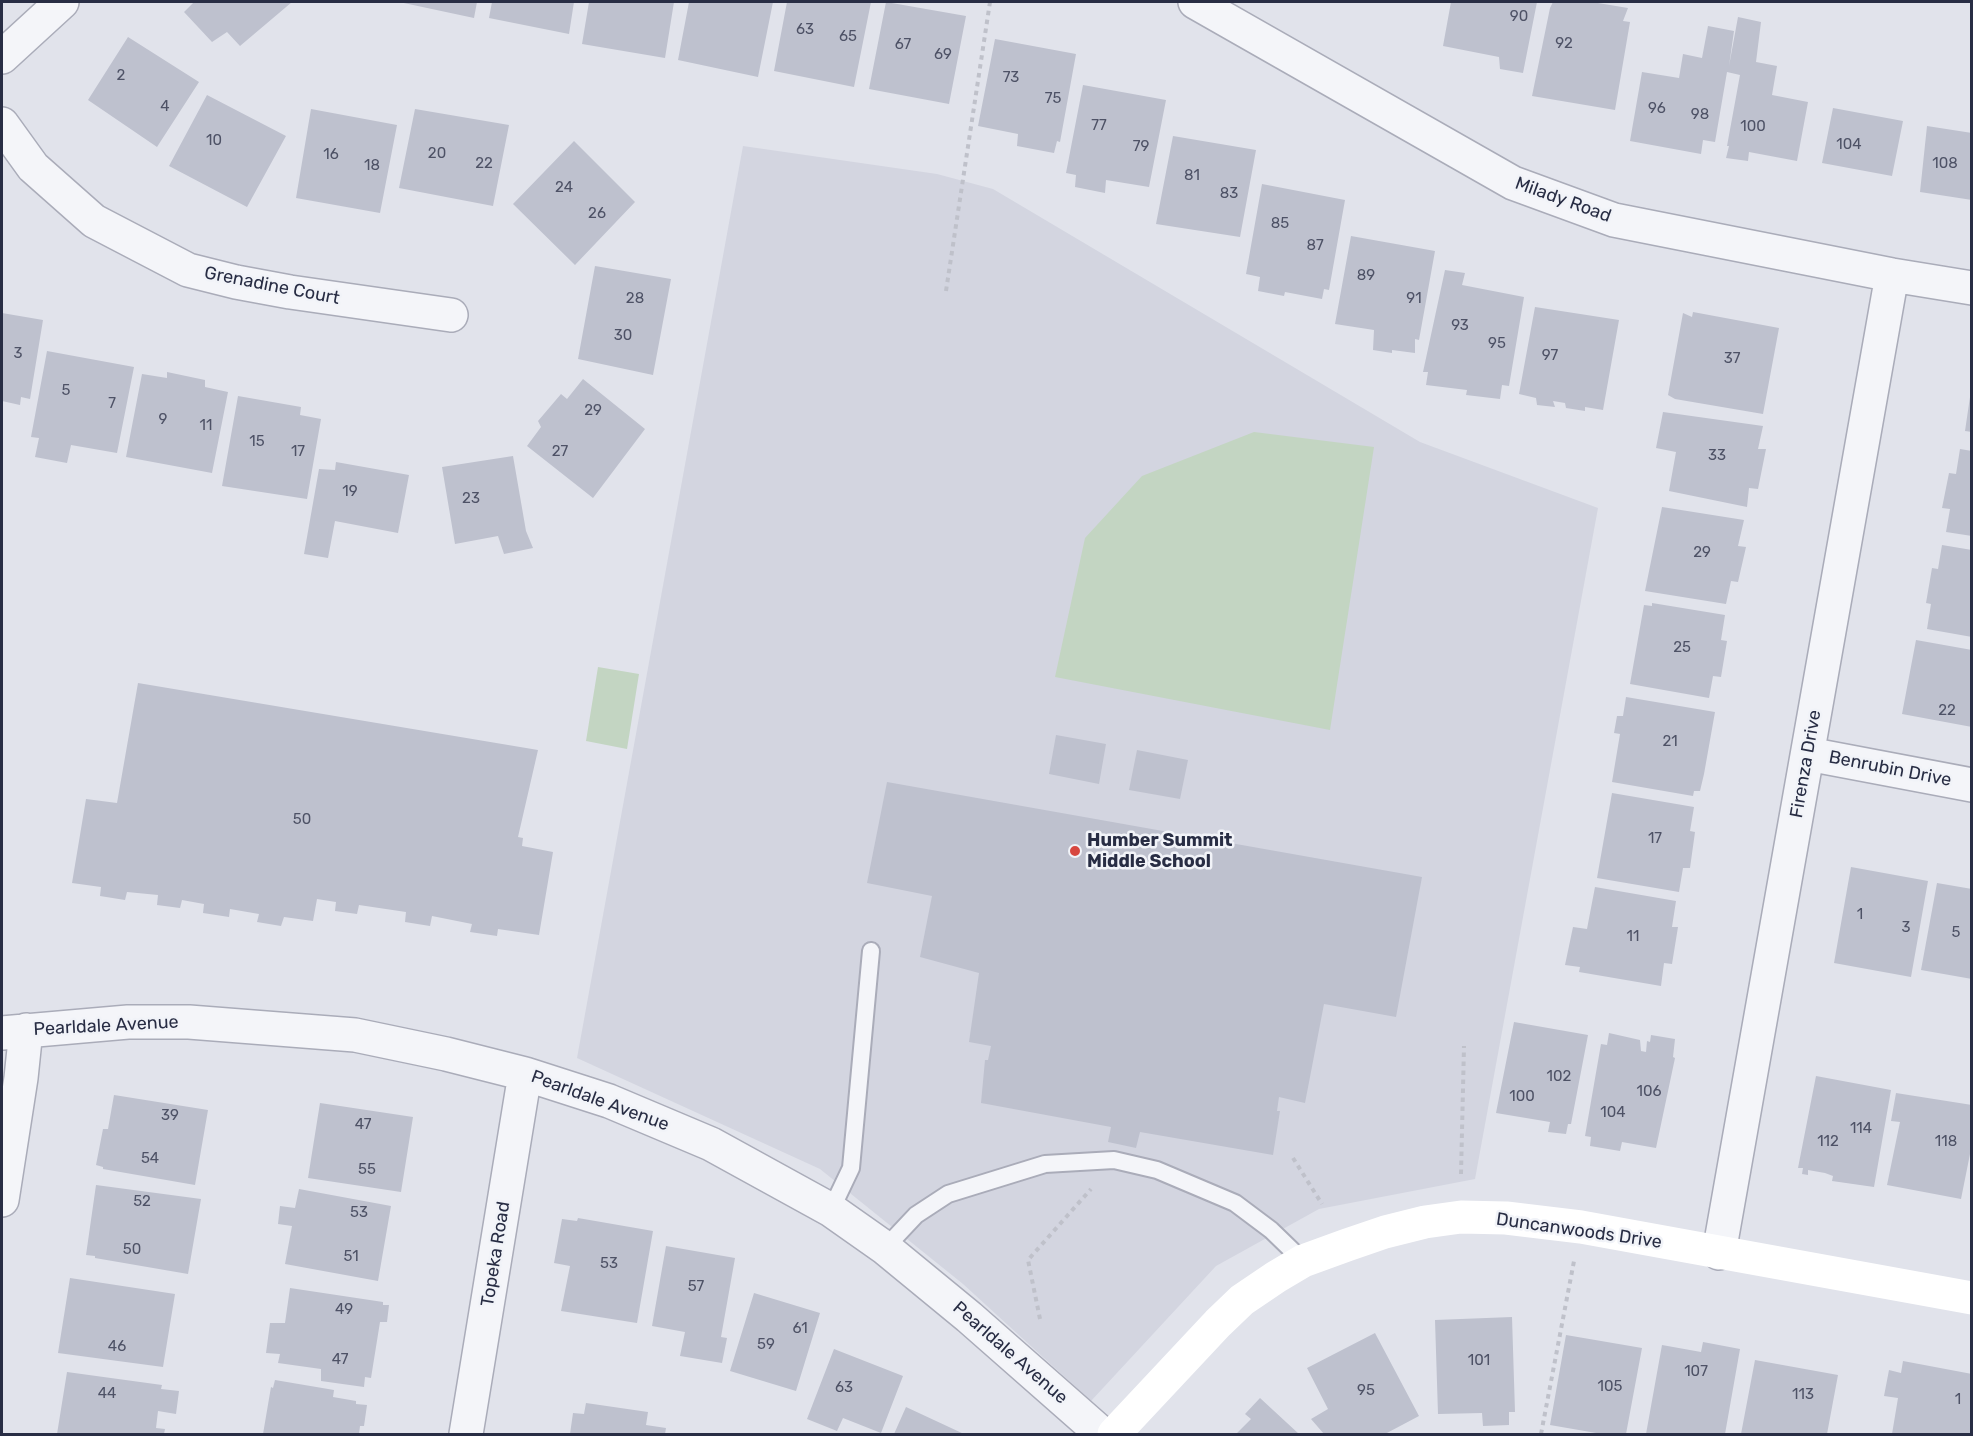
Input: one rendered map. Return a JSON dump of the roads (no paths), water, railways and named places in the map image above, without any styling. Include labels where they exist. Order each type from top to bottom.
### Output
[{"type":"street","points":[[2,57],[62,2]]},
{"type":"street","name":"Milady Road","points":[[1195,2],[1513,183],[1614,220],[1892,275],[1971,288]]},
{"type":"street","name":"Grenadine Court","points":[[2,124],[33,167],[94,221],[188,270],[290,292],[452,315]]},
{"type":"street","name":"Firenza Drive","points":[[1719,1253],[1892,275]]},
{"type":"street","name":"Benrubin Drive","points":[[1808,754],[1971,785]]},
{"type":"street","name":"Pearldale Avenue","points":[[14,1032],[128,1022],[189,1022],[355,1035],[446,1054],[525,1074],[609,1101],[711,1144],[831,1210],[885,1248],[969,1317],[1102,1434]]},
{"type":"street","points":[[2,1200],[21,1078],[14,1032]]},
{"type":"street","name":"Topeka Road","points":[[466,1434],[525,1074]]},
{"type":"street","name":"Duncanwoods Drive","points":[[1114,1434],[1242,1300],[1303,1262],[1385,1232],[1425,1222],[1461,1217],[1506,1218],[1581,1227],[1971,1298]]},
{"type":"lane","points":[[831,1210],[850,1168],[871,951]]},
{"type":"lane","points":[[885,1248],[916,1215],[948,1194],[1046,1164],[1114,1160],[1157,1170],[1235,1203],[1271,1230],[1303,1262]]},
{"type":"place","name":"Humber Summit Middle School","points":[[1075,851]]}]
